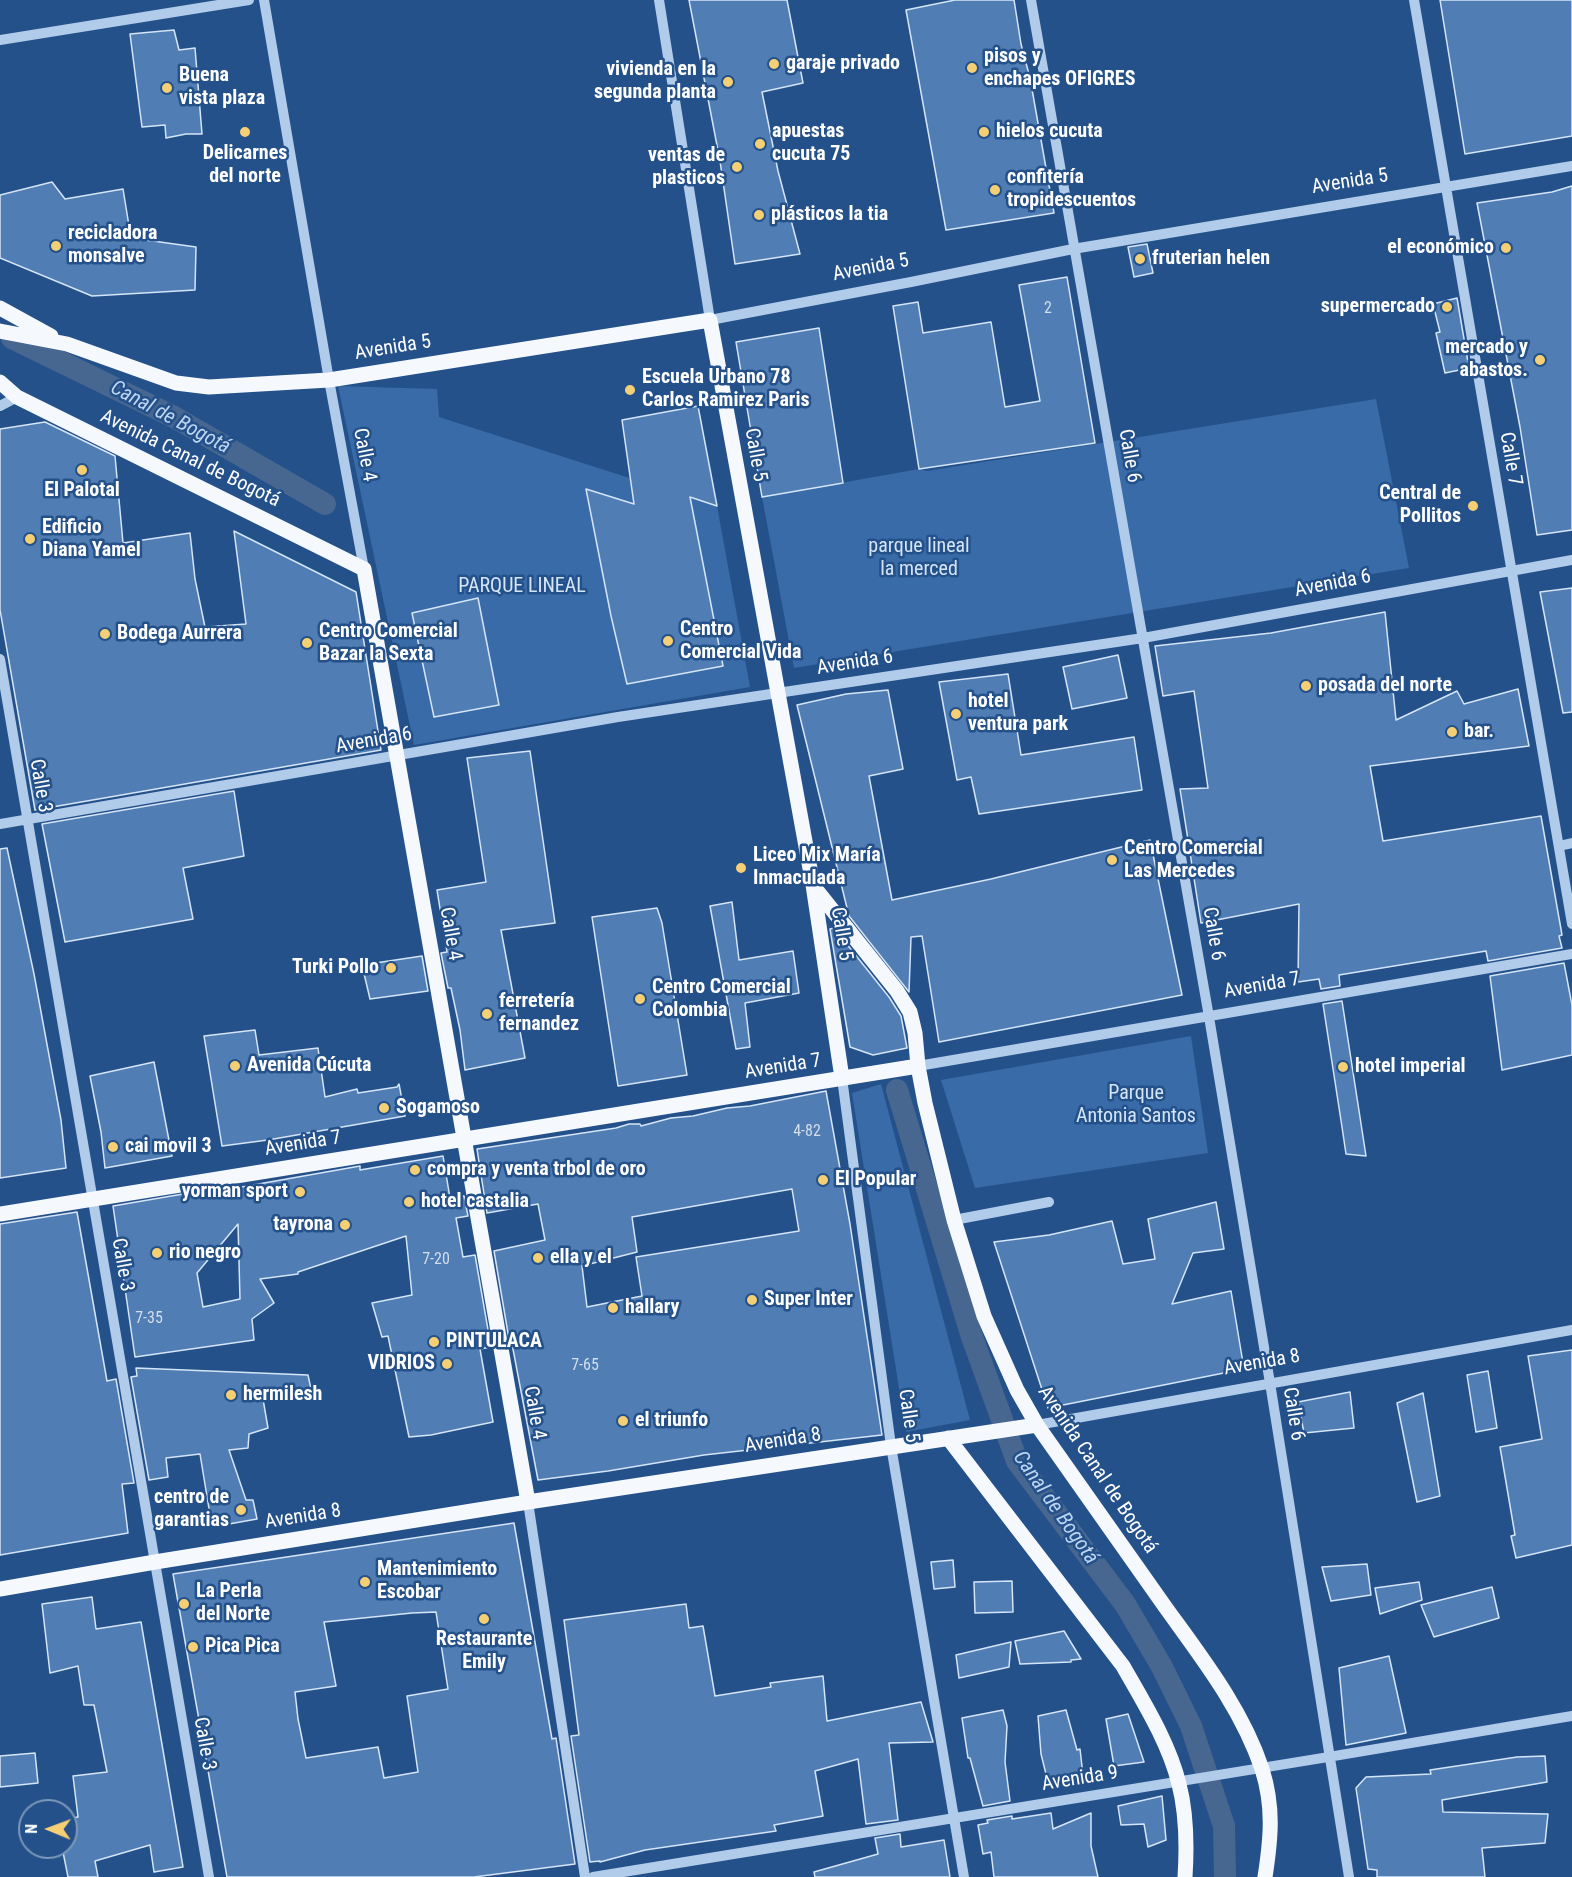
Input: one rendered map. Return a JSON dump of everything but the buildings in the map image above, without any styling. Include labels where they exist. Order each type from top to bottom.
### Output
[{"type":"main road","points":[[0,308],[67,344]]},
{"type":"main road","name":"Avenida 5","points":[[67,344],[176,383],[209,387],[329,380],[710,320]]},
{"type":"main road","name":"Calle 5","points":[[710,320],[813,885],[842,1078]]},
{"type":"main road","points":[[0,331],[67,344]]},
{"type":"main road","name":"Avenida Canal de Bogotá","points":[[0,382],[17,397],[364,569]]},
{"type":"main road","points":[[0,389],[17,397]]},
{"type":"main road","name":"Calle 4","points":[[364,569],[528,1502]]},
{"type":"main road","name":"Avenida Canal de Bogotá","points":[[813,885],[897,991],[909,1012],[915,1033],[925,1103],[954,1220],[984,1316],[1017,1390],[1037,1425],[1211,1672],[1244,1726],[1262,1769],[1270,1813],[1271,1839],[1265,1877]]},
{"type":"main road","name":"Avenida 7","points":[[0,1214],[918,1066]]},
{"type":"main road","name":"Avenida 8","points":[[0,1589],[528,1502],[1037,1425]]},
{"type":"main road","points":[[948,1438],[1123,1666],[1163,1742],[1179,1782],[1186,1828],[1185,1877]]},
{"type":"street","points":[[0,40],[249,0]]},
{"type":"street","name":"Calle 4","points":[[264,0],[364,569]]},
{"type":"street","name":"Calle 5","points":[[659,0],[710,320]]},
{"type":"street","name":"Calle 6","points":[[1030,0],[1209,1017],[1349,1877]]},
{"type":"street","name":"Calle 7","points":[[1414,0],[1572,924]]},
{"type":"street","name":"Avenida 5","points":[[710,320],[1073,249],[1572,166]]},
{"type":"street","points":[[0,406],[17,397]]},
{"type":"street","name":"Avenida 6","points":[[0,824],[618,717],[1143,638],[1511,569],[1572,560]]},
{"type":"street","name":"Calle 3","points":[[0,659],[209,1877]]},
{"type":"street","points":[[1559,846],[1572,843]]},
{"type":"street","name":"Avenida 7","points":[[918,1066],[1572,954]]},
{"type":"street","name":"Calle 5","points":[[842,1078],[891,1446],[964,1877]]},
{"type":"street","points":[[954,1220],[1049,1202]]},
{"type":"street","name":"Avenida 8","points":[[1037,1425],[1572,1330]]},
{"type":"street","name":"Calle 4","points":[[528,1502],[585,1877]]},
{"type":"street","name":"Avenida 9","points":[[592,1877],[1330,1758],[1572,1716]]},
{"type":"green space","name":"PARQUE LINEAL","points":[[338,386],[437,389],[439,417],[717,506],[750,687],[414,745]]},
{"type":"green space","name":"parque lineal la merced","points":[[1376,399],[1409,568],[794,668],[762,497],[919,469],[927,471]]},
{"type":"green space","name":"Parque Antonia Santos","points":[[1191,1036],[1208,1153],[975,1188],[941,1080]]},
{"type":"green space","points":[[881,1084],[970,1420],[906,1432],[852,1093]]},
{"type":"waterway","name":"Canal de Bogotá","points":[[12,338],[174,417],[325,504]]},
{"type":"waterway","name":"Canal de Bogotá","points":[[897,1090],[972,1337],[1017,1461],[1125,1604],[1162,1667],[1191,1726],[1224,1826],[1225,1877]]},
{"type":"place","name":"garaje privado","points":[[774,64]]},
{"type":"place","name":"pisos y enchapes OFIGRES","points":[[972,68]]},
{"type":"place","name":"vivienda en la segunda planta","points":[[728,82]]},
{"type":"place","name":"Buena vista plaza","points":[[167,88]]},
{"type":"place","name":"Delicarnes del norte","points":[[245,132]]},
{"type":"place","name":"hielos cucuta","points":[[984,132]]},
{"type":"place","name":"apuestas cucuta 75","points":[[760,144]]},
{"type":"place","name":"ventas de plasticos","points":[[737,167]]},
{"type":"place","name":"confitería tropidescuentos","points":[[995,190]]},
{"type":"place","name":"plásticos la tia","points":[[759,215]]},
{"type":"place","name":"recicladora monsalve","points":[[56,246]]},
{"type":"place","name":"el económico","points":[[1506,248]]},
{"type":"place","name":"fruterian helen","points":[[1140,259]]},
{"type":"place","name":"supermercado","points":[[1447,307]]},
{"type":"place","name":"mercado y abastos.","points":[[1540,360]]},
{"type":"place","name":"Escuela Urbano 78 Carlos Ramirez Paris","points":[[630,390]]},
{"type":"place","name":"El Palotal","points":[[82,470]]},
{"type":"place","name":"Central de Pollitos","points":[[1473,506]]},
{"type":"place","name":"Edificio Diana Yamel","points":[[30,539]]},
{"type":"place","name":"Bodega Aurrera","points":[[105,634]]},
{"type":"place","name":"Centro Comercial Vida","points":[[668,641]]},
{"type":"place","name":"Centro Comercial Bazar la Sexta","points":[[307,643]]},
{"type":"place","name":"posada del norte","points":[[1306,686]]},
{"type":"place","name":"hotel ventura park","points":[[956,714]]},
{"type":"place","name":"bar.","points":[[1452,732]]},
{"type":"place","name":"Centro Comercial Las Mercedes","points":[[1112,860]]},
{"type":"place","name":"Liceo Mix María Inmaculada","points":[[741,868]]},
{"type":"place","name":"Turki Pollo","points":[[391,968]]},
{"type":"place","name":"Centro Comercial Colombia","points":[[640,999]]},
{"type":"place","name":"ferretería fernandez","points":[[487,1014]]},
{"type":"place","name":"Avenida Cúcuta","points":[[235,1066]]},
{"type":"place","name":"hotel imperial","points":[[1343,1067]]},
{"type":"place","name":"Sogamoso","points":[[384,1108]]},
{"type":"place","name":"cai movil 3","points":[[113,1147]]},
{"type":"place","name":"compra y venta trbol de oro","points":[[415,1170]]},
{"type":"place","name":"El Popular","points":[[823,1180]]},
{"type":"place","name":"yorman sport","points":[[300,1192]]},
{"type":"place","name":"hotel castalia","points":[[409,1202]]},
{"type":"place","name":"tayrona","points":[[345,1225]]},
{"type":"place","name":"rio negro","points":[[157,1253]]},
{"type":"place","name":"ella y el","points":[[538,1258]]},
{"type":"place","name":"Super Inter","points":[[752,1300]]},
{"type":"place","name":"hallary","points":[[613,1308]]},
{"type":"place","name":"PINTULACA","points":[[434,1342]]},
{"type":"place","name":"VIDRIOS","points":[[447,1364]]},
{"type":"place","name":"hermilesh","points":[[231,1395]]},
{"type":"place","name":"el triunfo","points":[[623,1421]]},
{"type":"place","name":"centro de garantias","points":[[241,1510]]},
{"type":"place","name":"Mantenimiento Escobar","points":[[365,1582]]},
{"type":"place","name":"La Perla del Norte","points":[[184,1604]]},
{"type":"place","name":"Restaurante Emily","points":[[484,1619]]},
{"type":"place","name":"Pica Pica","points":[[193,1647]]}]
